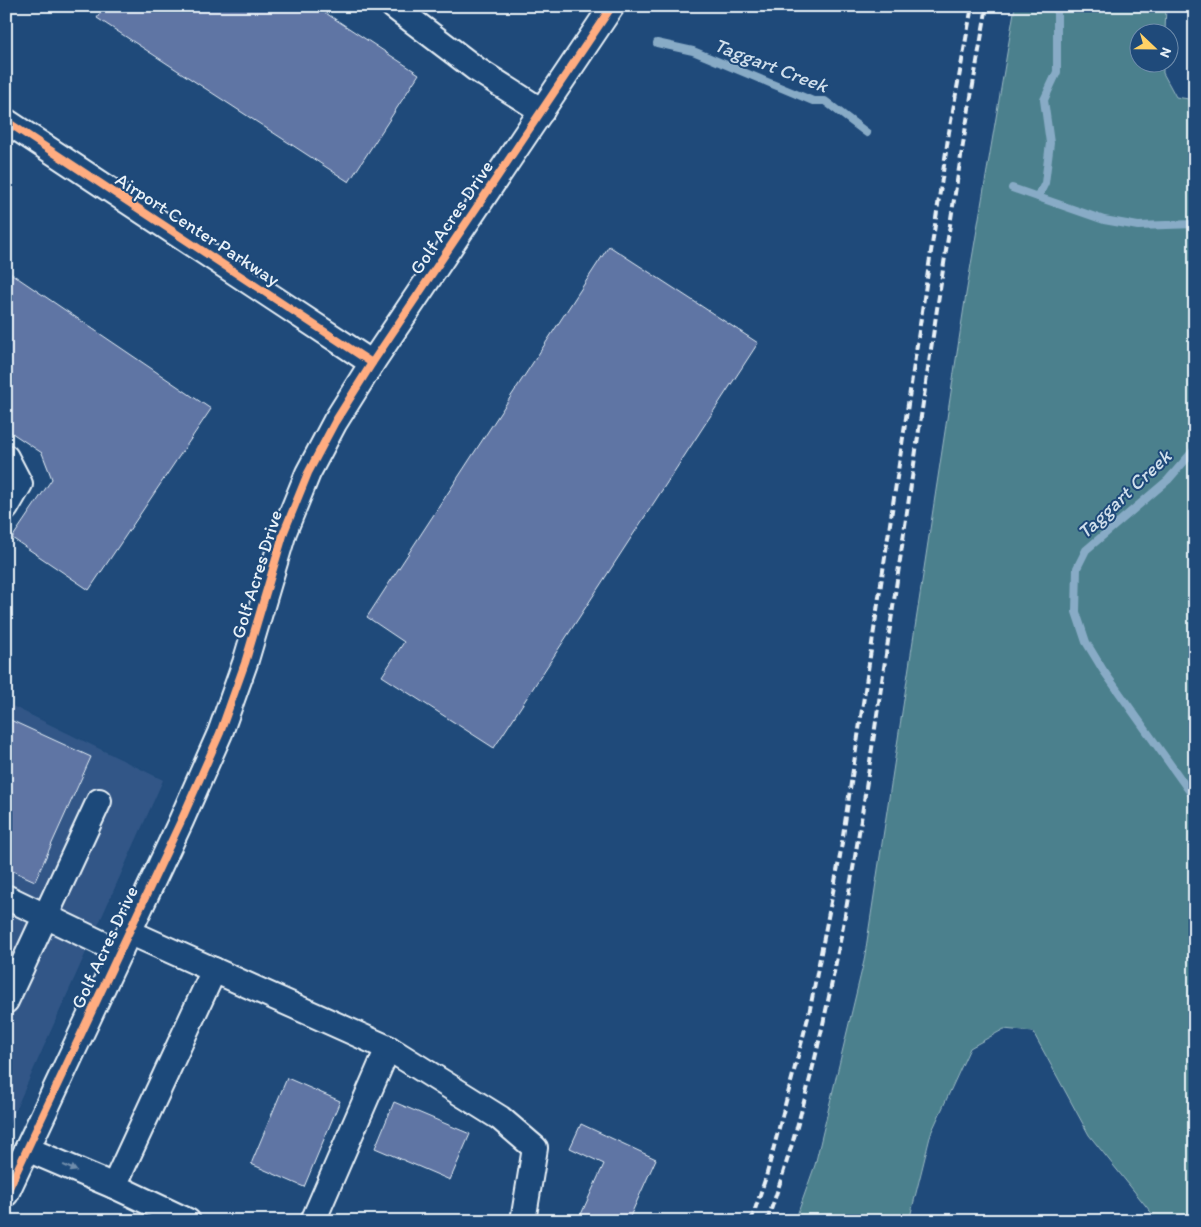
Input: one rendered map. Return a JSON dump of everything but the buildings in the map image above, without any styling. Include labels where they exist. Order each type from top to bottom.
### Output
[{"type":"street","points":[[393,6],[476,69],[542,111]]},
{"type":"street","name":"Golf Acres Drive","points":[[6,1194],[220,733],[245,663],[284,532],[305,481],[336,422],[372,363],[612,6]]},
{"type":"street","name":"Airport Center Parkway","points":[[6,121],[372,363]]},
{"type":"street","points":[[6,457],[20,484],[6,508]]},
{"type":"street","points":[[6,1001],[99,800]]},
{"type":"street","points":[[6,897],[46,917],[214,970],[388,1048],[500,1118],[535,1148],[522,1221]]},
{"type":"street","points":[[114,1186],[214,970]]},
{"type":"street","points":[[313,1221],[388,1048]]},
{"type":"street","points":[[27,1149],[114,1186],[188,1221]]},
{"type":"shaded area","points":[[6,703],[163,780],[6,1131]]},
{"type":"green space","points":[[1015,6],[1166,6],[1165,22],[1128,22],[1128,72],[1163,72],[1176,97],[1195,100],[1195,1221],[1158,1221],[1089,1135],[1033,1032],[1004,1029],[970,1048],[931,1133],[909,1221],[795,1221],[815,1165],[864,961],[966,294]]},
{"type":"waterway","points":[[1038,197],[1045,183],[1050,143],[1044,100],[1057,72],[1057,6]]},
{"type":"waterway","name":"Taggart Creek","points":[[657,43],[693,51],[813,101],[825,101],[867,133]]},
{"type":"waterway","name":"Taggart Creek","points":[[1012,188],[1104,220],[1138,226],[1195,224]]},
{"type":"waterway","name":"Taggart Creek","points":[[1195,449],[1168,480],[1086,550],[1077,568],[1076,612],[1086,642],[1103,670],[1195,799]]},
{"type":"railway","points":[[751,1221],[766,1177],[809,1014],[840,856],[949,132],[972,6]]},
{"type":"railway","points":[[767,1221],[789,1155],[807,1089],[824,1022],[838,954],[872,749],[945,259],[987,6]]},
{"type":"cycle path","points":[[6,1194],[181,821],[220,733],[245,663],[284,532],[308,473],[335,422],[372,363],[612,6]]},
{"type":"cycle path","points":[[6,121],[372,363]]}]
